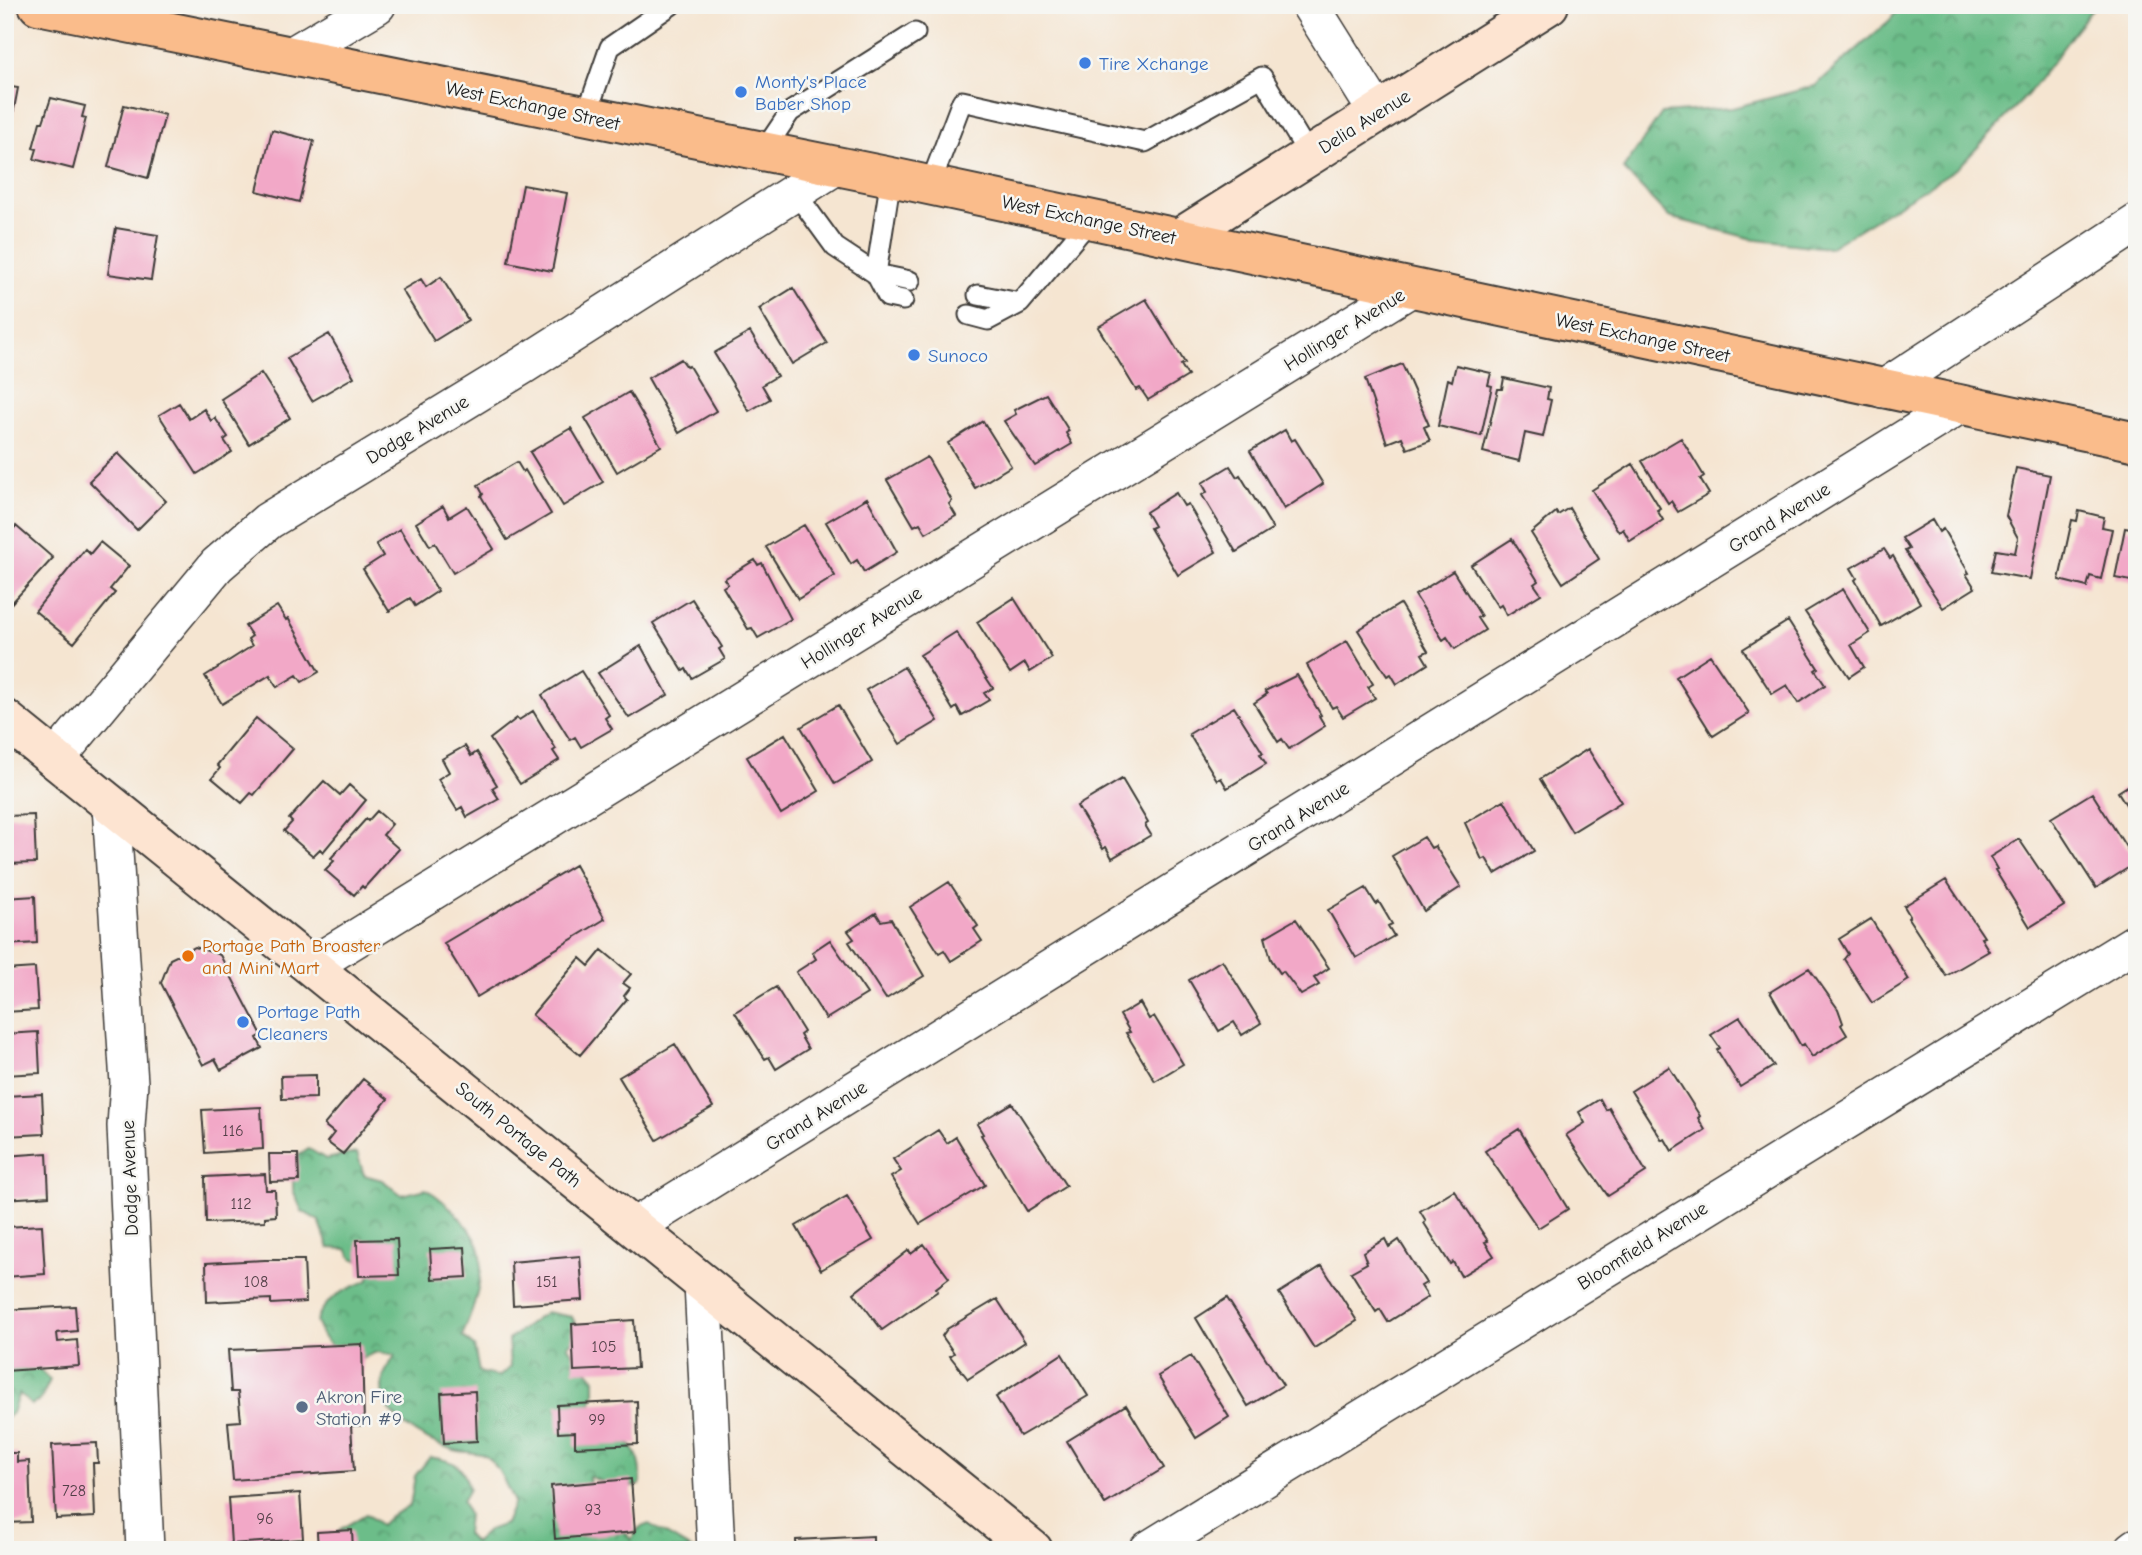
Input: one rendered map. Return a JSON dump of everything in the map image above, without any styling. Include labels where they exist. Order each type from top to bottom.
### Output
[{"type":"main road","name":"West Exchange Street","points":[[38,5],[136,15],[291,56],[891,177],[2137,442]]},
{"type":"main road","name":"Delia Avenue","points":[[1179,238],[1549,5]]},
{"type":"main road","name":"South Portage Path","points":[[5,719],[111,806],[169,848],[1033,1550]]},
{"type":"street","points":[[291,56],[377,5]]},
{"type":"street","points":[[1310,5],[1377,112]]},
{"type":"street","name":"Dodge Avenue","points":[[55,760],[217,565],[268,521],[836,166]]},
{"type":"street","points":[[1883,389],[2137,223]]},
{"type":"street","name":"Hollinger Avenue","points":[[311,966],[1411,288]]},
{"type":"street","name":"Grand Avenue","points":[[634,1227],[1961,404]]},
{"type":"street","name":"Dodge Avenue","points":[[111,806],[129,1083],[126,1126],[145,1550]]},
{"type":"street","name":"Bloomfield Avenue","points":[[1148,1550],[2137,942]]},
{"type":"street","points":[[703,1283],[716,1550]]},
{"type":"lane","points":[[586,116],[610,47],[671,5]]},
{"type":"lane","points":[[764,152],[790,112],[915,33]]},
{"type":"lane","points":[[930,186],[962,101],[1145,142],[1262,77],[1309,155]]},
{"type":"lane","points":[[891,177],[876,274],[888,297],[903,300]]},
{"type":"lane","points":[[795,192],[835,247],[876,274],[910,281]]},
{"type":"lane","points":[[970,315],[988,320],[1020,303],[1091,219]]},
{"type":"lane","points":[[978,295],[1020,303]]},
{"type":"green space","points":[[1901,5],[2095,5],[2028,94],[1959,167],[1829,248],[1757,240],[1669,217],[1623,169],[1662,113],[1732,108],[1815,86],[1890,20]]},
{"type":"green space","points":[[309,1149],[326,1159],[357,1153],[364,1175],[382,1180],[402,1195],[426,1189],[451,1209],[468,1228],[479,1247],[481,1265],[476,1297],[462,1336],[474,1346],[479,1372],[499,1377],[510,1367],[508,1340],[546,1312],[572,1317],[580,1334],[567,1346],[595,1379],[595,1393],[588,1414],[627,1442],[639,1460],[641,1471],[640,1485],[620,1490],[589,1476],[591,1501],[619,1523],[631,1540],[639,1528],[649,1524],[693,1550],[326,1550],[338,1543],[339,1530],[366,1514],[381,1525],[390,1516],[410,1506],[415,1476],[430,1457],[452,1462],[464,1474],[469,1489],[462,1501],[468,1515],[466,1534],[474,1543],[488,1530],[505,1524],[514,1502],[499,1471],[485,1456],[454,1450],[430,1440],[394,1415],[383,1392],[384,1376],[395,1355],[377,1352],[357,1360],[336,1350],[323,1336],[316,1321],[320,1312],[337,1295],[369,1280],[370,1265],[352,1258],[347,1249],[329,1248],[319,1221],[302,1211],[293,1190],[293,1159]]},
{"type":"green space","points":[[5,1351],[32,1362],[50,1380],[41,1399],[31,1405],[19,1393],[12,1413],[5,1419]]},
{"type":"building","points":[[5,86],[18,88],[7,146],[5,146]]},
{"type":"building","points":[[51,98],[85,106],[82,117],[86,118],[73,169],[34,159],[37,149],[33,148],[40,122],[43,122]]},
{"type":"building","points":[[124,105],[165,115],[148,178],[108,167]]},
{"type":"building","points":[[272,130],[314,141],[299,202],[257,191]]},
{"type":"building","points":[[523,185],[567,193],[552,271],[508,262]]},
{"type":"building","points":[[116,228],[158,235],[151,280],[108,274]]},
{"type":"building","points":[[441,277],[468,320],[434,341],[402,290],[421,279],[426,287]]},
{"type":"building","points":[[793,288],[827,343],[792,364],[759,309]]},
{"type":"building","points":[[1146,299],[1185,363],[1181,365],[1188,376],[1148,400],[1140,388],[1136,390],[1098,327]]},
{"type":"building","points":[[750,332],[777,376],[762,385],[770,399],[749,411],[714,353]]},
{"type":"building","points":[[329,334],[354,377],[312,401],[287,358]]},
{"type":"building","points":[[681,359],[689,366],[716,411],[679,433],[648,378]]},
{"type":"building","points":[[1402,364],[1429,425],[1424,427],[1430,441],[1407,449],[1402,437],[1387,443],[1365,379]]},
{"type":"building","points":[[1456,365],[1491,373],[1488,385],[1492,386],[1481,436],[1438,426],[1448,379],[1452,381]]},
{"type":"building","points":[[261,373],[290,418],[249,444],[221,399]]},
{"type":"building","points":[[1504,378],[1549,388],[1547,399],[1551,400],[1543,437],[1525,433],[1519,461],[1483,452],[1498,389],[1502,389]]},
{"type":"building","points":[[629,392],[661,446],[617,472],[585,418]]},
{"type":"building","points":[[1046,394],[1069,431],[1066,433],[1072,444],[1035,466],[1004,421],[1016,414],[1014,410]]},
{"type":"building","points":[[179,403],[189,419],[204,409],[211,421],[215,418],[228,437],[224,440],[232,452],[197,474],[159,415]]},
{"type":"building","points":[[983,421],[1011,466],[975,488],[948,443]]},
{"type":"building","points":[[571,428],[603,482],[563,506],[530,452]]},
{"type":"building","points":[[1285,430],[1291,441],[1295,439],[1323,484],[1284,509],[1250,451]]},
{"type":"building","points":[[1681,438],[1704,476],[1700,479],[1709,494],[1678,512],[1671,501],[1668,503],[1642,461]]},
{"type":"building","points":[[118,453],[166,501],[137,530],[89,481]]},
{"type":"building","points":[[927,457],[952,501],[949,504],[956,516],[926,533],[920,523],[914,526],[887,480]]},
{"type":"building","points":[[517,462],[523,472],[525,470],[551,514],[507,540],[481,496],[483,494],[478,485]]},
{"type":"building","points":[[1633,464],[1660,508],[1657,510],[1663,520],[1630,541],[1623,529],[1619,532],[1592,490]]},
{"type":"building","points":[[1230,466],[1237,477],[1240,475],[1273,529],[1236,552],[1202,495],[1207,492],[1202,483]]},
{"type":"building","points":[[2016,468],[2050,475],[2030,579],[1991,572],[1996,550],[2015,553],[2018,538],[2006,516]]},
{"type":"building","points":[[1176,493],[1184,506],[1188,504],[1216,552],[1178,575],[1150,528],[1154,526],[1146,512]]},
{"type":"building","points":[[867,498],[897,552],[864,572],[857,560],[851,564],[826,522]]},
{"type":"building","points":[[443,506],[449,517],[467,506],[494,549],[453,573],[435,543],[430,546],[416,523]]},
{"type":"building","points":[[1569,508],[1599,559],[1563,583],[1531,533],[1556,512],[1558,515]]},
{"type":"building","points":[[2079,511],[2104,517],[2102,527],[2112,529],[2101,579],[2090,576],[2087,587],[2059,580],[2072,520],[2077,521]]},
{"type":"building","points":[[1932,520],[1939,532],[1943,529],[1975,588],[1943,608],[1905,551],[1909,549],[1902,538]]},
{"type":"building","points":[[804,525],[835,576],[798,599],[766,547]]},
{"type":"building","points":[[16,526],[53,558],[8,607],[5,605],[5,538]]},
{"type":"building","points":[[2125,528],[2137,530],[2137,582],[2115,578]]},
{"type":"building","points":[[400,529],[438,591],[415,606],[410,598],[389,611],[363,569],[383,556],[376,544]]},
{"type":"building","points":[[1512,539],[1538,581],[1534,584],[1541,594],[1507,615],[1501,605],[1498,607],[1471,565]]},
{"type":"building","points":[[100,542],[129,566],[110,589],[115,593],[74,643],[35,611],[85,549],[90,554]]},
{"type":"building","points":[[1884,549],[1890,558],[1893,556],[1920,603],[1881,626],[1851,568]]},
{"type":"building","points":[[755,560],[758,565],[762,563],[791,619],[758,638],[752,628],[748,629],[723,587],[728,584],[724,579]]},
{"type":"building","points":[[1453,571],[1481,616],[1477,618],[1485,630],[1455,649],[1447,637],[1443,640],[1415,595]]},
{"type":"building","points":[[1843,589],[1870,633],[1851,645],[1864,667],[1849,677],[1805,612]]},
{"type":"building","points":[[1014,598],[1052,658],[1030,672],[1025,663],[1010,673],[977,622]]},
{"type":"building","points":[[692,599],[722,647],[719,649],[725,659],[692,678],[686,669],[683,671],[653,623]]},
{"type":"building","points":[[1400,604],[1428,651],[1422,654],[1428,664],[1397,684],[1391,674],[1387,676],[1358,630]]},
{"type":"building","points":[[277,606],[286,620],[288,618],[319,672],[302,682],[297,675],[277,687],[270,675],[222,704],[205,676],[252,646],[248,639],[252,636],[245,626]]},
{"type":"building","points":[[1788,621],[1818,668],[1815,670],[1825,685],[1798,703],[1787,685],[1772,694],[1743,649]]},
{"type":"building","points":[[956,632],[993,688],[984,693],[989,700],[962,716],[957,707],[953,710],[920,655]]},
{"type":"building","points":[[1347,641],[1373,684],[1368,687],[1375,698],[1343,717],[1336,706],[1332,708],[1307,665]]},
{"type":"building","points":[[641,646],[668,695],[629,718],[598,673]]},
{"type":"building","points":[[1710,655],[1749,713],[1713,736],[1676,677]]},
{"type":"building","points":[[904,667],[938,721],[900,744],[866,690]]},
{"type":"building","points":[[581,671],[609,715],[605,718],[612,729],[581,747],[575,737],[570,740],[542,695]]},
{"type":"building","points":[[1297,675],[1325,726],[1289,749],[1282,739],[1278,742],[1254,703],[1267,694],[1265,691]]},
{"type":"building","points":[[838,705],[872,762],[835,784],[801,727]]},
{"type":"building","points":[[1234,707],[1263,753],[1260,754],[1266,764],[1227,788],[1221,778],[1217,780],[1189,734]]},
{"type":"building","points":[[533,711],[556,749],[553,751],[559,760],[520,784],[490,739],[517,718],[519,720]]},
{"type":"building","points":[[256,718],[293,749],[254,795],[251,793],[242,803],[212,778],[220,768],[217,765]]},
{"type":"building","points":[[785,734],[819,791],[781,814],[747,757]]},
{"type":"building","points":[[465,746],[471,756],[477,752],[497,785],[492,788],[499,799],[467,817],[462,807],[457,810],[438,779],[449,772],[442,759]]},
{"type":"building","points":[[1588,749],[1621,802],[1572,832],[1540,779]]},
{"type":"building","points":[[1122,779],[1148,823],[1145,825],[1151,835],[1112,858],[1106,847],[1103,849],[1077,806]]},
{"type":"building","points":[[2137,780],[2137,822],[2118,792]]},
{"type":"building","points":[[324,781],[340,795],[349,785],[366,800],[323,852],[320,849],[313,856],[284,831],[292,822],[289,819]]},
{"type":"building","points":[[2092,793],[2136,863],[2096,888],[2051,818]]},
{"type":"building","points":[[1504,800],[1534,851],[1495,874],[1486,858],[1482,860],[1465,823]]},
{"type":"building","points":[[377,811],[392,824],[383,835],[399,849],[364,888],[362,886],[354,895],[325,870],[334,861],[331,858],[366,819],[368,821]]},
{"type":"building","points":[[34,815],[36,863],[5,864],[5,816]]},
{"type":"building","points":[[1424,837],[1431,848],[1435,846],[1461,887],[1424,911],[1392,856]]},
{"type":"building","points":[[2019,839],[2064,906],[2030,927],[1995,870],[1997,869],[1990,857]]},
{"type":"building","points":[[575,865],[605,919],[477,997],[444,943]]},
{"type":"building","points":[[1946,880],[1984,937],[1981,938],[1989,951],[1946,976],[1908,918],[1910,916],[1904,906]]},
{"type":"building","points":[[949,882],[978,926],[974,929],[982,941],[951,961],[944,950],[939,953],[910,907]]},
{"type":"building","points":[[1366,888],[1376,904],[1379,902],[1392,924],[1388,926],[1394,936],[1356,958],[1328,910]]},
{"type":"building","points":[[35,896],[37,943],[5,945],[5,898]]},
{"type":"building","points":[[876,913],[881,921],[891,919],[924,976],[886,999],[849,942],[854,939],[848,931]]},
{"type":"building","points":[[1296,919],[1329,968],[1314,978],[1319,985],[1301,995],[1271,959],[1265,937]]},
{"type":"building","points":[[1871,919],[1909,980],[1872,1003],[1844,959],[1848,954],[1839,939]]},
{"type":"building","points":[[830,940],[867,994],[826,1019],[796,972],[816,959],[812,952]]},
{"type":"building","points":[[195,947],[220,955],[262,1035],[257,1038],[262,1048],[221,1070],[215,1059],[203,1065],[161,983],[170,959]]},
{"type":"building","points":[[602,950],[631,974],[623,983],[630,988],[624,996],[627,999],[580,1055],[532,1015],[580,958],[589,966]]},
{"type":"building","points":[[1222,960],[1261,1023],[1242,1035],[1234,1022],[1219,1031],[1189,980]]},
{"type":"building","points":[[35,968],[38,1010],[5,1012],[5,970]]},
{"type":"building","points":[[1809,968],[1838,1009],[1843,1023],[1841,1025],[1847,1035],[1812,1057],[1804,1044],[1801,1046],[1770,992]]},
{"type":"building","points":[[776,987],[804,1032],[800,1035],[808,1049],[776,1069],[769,1057],[765,1059],[735,1012]]},
{"type":"building","points":[[1140,1003],[1149,1019],[1154,1016],[1183,1064],[1155,1081],[1126,1033],[1130,1032],[1120,1015]]},
{"type":"building","points":[[1740,1017],[1774,1066],[1740,1087],[1711,1035]]},
{"type":"building","points":[[38,1032],[40,1073],[5,1075],[5,1034]]},
{"type":"building","points":[[675,1044],[713,1107],[657,1140],[619,1077]]},
{"type":"building","points":[[1669,1067],[1700,1116],[1698,1118],[1705,1130],[1672,1151],[1631,1091]]},
{"type":"building","points":[[316,1075],[316,1098],[282,1099],[281,1076]]},
{"type":"building","points":[[363,1079],[388,1099],[343,1154],[327,1142],[334,1133],[324,1125]]},
{"type":"building","points":[[42,1094],[44,1134],[5,1136],[5,1096]]},
{"type":"building","points":[[1600,1099],[1606,1110],[1609,1108],[1646,1172],[1608,1196],[1566,1135],[1585,1123],[1579,1112]]},
{"type":"building","points":[[1012,1103],[1066,1186],[1027,1211],[977,1124]]},
{"type":"building","points":[[261,1107],[263,1149],[205,1153],[202,1110]]},
{"type":"building","points":[[1519,1129],[1568,1209],[1538,1228],[1485,1151]]},
{"type":"building","points":[[938,1130],[947,1143],[956,1137],[985,1185],[920,1224],[891,1177],[901,1171],[893,1159]]},
{"type":"building","points":[[47,1153],[49,1196],[5,1199],[5,1156]]},
{"type":"building","points":[[269,1154],[298,1154],[299,1181],[270,1182]]},
{"type":"building","points":[[265,1174],[266,1190],[275,1190],[276,1216],[265,1217],[265,1221],[206,1223],[205,1177]]},
{"type":"building","points":[[1454,1190],[1488,1241],[1485,1242],[1494,1256],[1461,1276],[1453,1262],[1450,1264],[1424,1223],[1426,1221],[1420,1211]]},
{"type":"building","points":[[847,1196],[873,1240],[821,1270],[796,1226]]},
{"type":"building","points":[[42,1225],[45,1274],[5,1277],[5,1227]]},
{"type":"building","points":[[397,1239],[399,1275],[359,1276],[357,1240]]},
{"type":"building","points":[[1385,1239],[1389,1247],[1399,1240],[1426,1283],[1421,1286],[1428,1297],[1388,1322],[1380,1309],[1376,1312],[1351,1272],[1367,1263],[1363,1252]]},
{"type":"building","points":[[924,1244],[949,1278],[936,1288],[938,1291],[882,1330],[854,1293],[909,1250],[911,1254]]},
{"type":"building","points":[[465,1247],[467,1277],[432,1279],[430,1249]]},
{"type":"building","points":[[580,1256],[583,1300],[513,1305],[511,1262]]},
{"type":"building","points":[[304,1260],[306,1302],[271,1304],[271,1299],[207,1302],[206,1263]]},
{"type":"building","points":[[1322,1266],[1357,1321],[1314,1348],[1279,1293]]},
{"type":"building","points":[[1227,1298],[1283,1385],[1248,1406],[1196,1318]]},
{"type":"building","points":[[997,1299],[1025,1342],[968,1379],[950,1356],[954,1353],[942,1336],[947,1329]]},
{"type":"building","points":[[75,1306],[77,1331],[57,1333],[58,1342],[77,1340],[79,1366],[5,1371],[5,1310]]},
{"type":"building","points":[[634,1320],[637,1368],[574,1371],[572,1324]]},
{"type":"building","name":"Akron Fire Station #9","points":[[362,1344],[364,1425],[351,1426],[354,1471],[233,1480],[228,1422],[241,1421],[238,1392],[231,1392],[228,1350]]},
{"type":"building","points":[[1062,1354],[1088,1396],[1020,1436],[996,1397]]},
{"type":"building","points":[[1191,1356],[1229,1417],[1196,1438],[1158,1376]]},
{"type":"building","points":[[475,1391],[477,1441],[444,1443],[441,1393]]},
{"type":"building","points":[[637,1401],[638,1444],[575,1447],[575,1432],[558,1433],[557,1405]]},
{"type":"building","points":[[1126,1405],[1164,1468],[1105,1504],[1067,1441]]},
{"type":"building","points":[[97,1443],[98,1463],[93,1463],[95,1517],[56,1519],[52,1445]]},
{"type":"building","points":[[5,1453],[17,1453],[17,1462],[29,1461],[31,1522],[5,1523]]},
{"type":"building","points":[[631,1479],[635,1532],[555,1539],[551,1486]]},
{"type":"building","points":[[300,1493],[303,1539],[231,1544],[228,1498]]},
{"type":"building","points":[[352,1530],[353,1550],[318,1550],[317,1532]]},
{"type":"building","points":[[873,1536],[873,1550],[796,1550],[796,1540]]},
{"type":"place","name":"Tire Xchange","points":[[1085,63]]},
{"type":"place","name":"Monty's Place Baber Shop","points":[[741,92]]},
{"type":"place","name":"Sunoco","points":[[914,355]]},
{"type":"place","name":"Portage Path Broaster and Mini Mart","points":[[188,956]]},
{"type":"place","name":"Portage Path Cleaners","points":[[243,1022]]},
{"type":"place","name":"Akron Fire Station #9","points":[[302,1407]]}]
